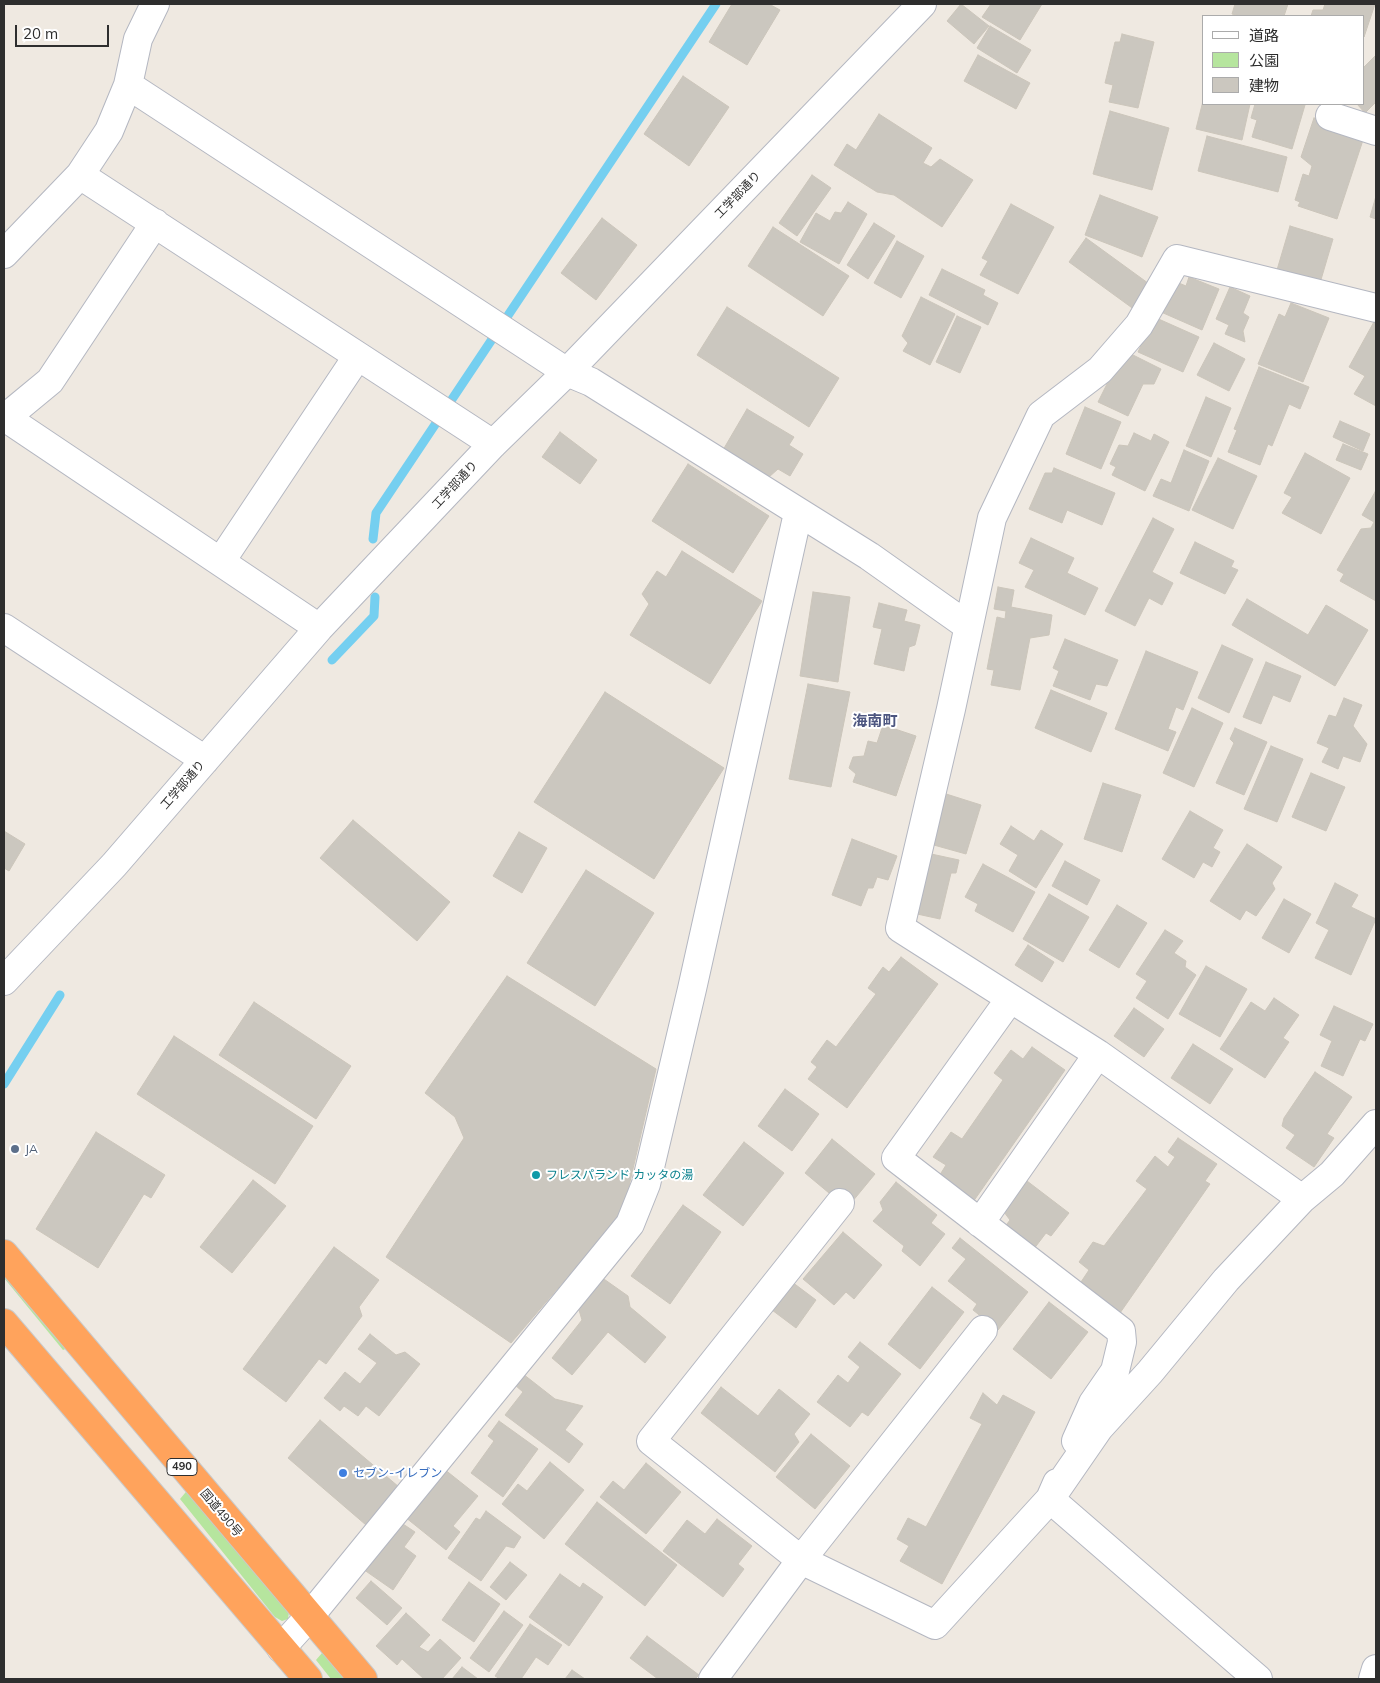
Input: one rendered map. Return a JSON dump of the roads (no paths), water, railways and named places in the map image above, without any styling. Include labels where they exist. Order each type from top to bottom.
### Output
[{"type":"highway","name":"国道490号","points":[[4,1254],[363,1679]]},
{"type":"highway","points":[[4,1324],[308,1679]]},
{"type":"street","points":[[4,254],[80,175],[109,131],[128,85],[138,38],[154,4]]},
{"type":"street","name":"工学部通り","points":[[4,981],[114,865],[319,628],[494,444],[567,372],[922,4]]},
{"type":"street","points":[[128,85],[567,372],[592,382],[869,556],[968,626]]},
{"type":"street","points":[[1330,116],[1376,131]]},
{"type":"street","points":[[80,175],[357,357],[494,444]]},
{"type":"street","points":[[155,223],[50,381],[5,418],[319,628]]},
{"type":"street","points":[[1302,1199],[1098,1054],[900,928],[951,709],[992,518],[1040,415],[1100,370],[1139,325],[1177,259],[1376,308]]},
{"type":"street","points":[[221,561],[357,357]]},
{"type":"street","points":[[281,1648],[309,1617],[630,1224],[646,1184],[692,989],[798,513]]},
{"type":"street","points":[[4,628],[205,760]]},
{"type":"street","points":[[1010,999],[896,1158],[1121,1331],[1122,1342],[1115,1371],[1093,1403],[1050,1499]]},
{"type":"street","points":[[980,1223],[1098,1054]]},
{"type":"street","points":[[840,1203],[651,1441],[801,1560],[935,1625],[1050,1499],[1098,1428],[1150,1372],[1226,1280],[1302,1199],[1332,1174],[1376,1124]]},
{"type":"street","points":[[713,1679],[801,1560],[983,1330]]},
{"type":"street","points":[[1050,1499],[1258,1679]]},
{"type":"street","points":[[1373,1679],[1376,1669]]},
{"type":"waterway","points":[[373,539],[376,513],[716,4]]},
{"type":"waterway","points":[[332,660],[374,616],[375,597]]},
{"type":"waterway","points":[[4,1084],[60,995]]},
{"type":"place","name":"JA","points":[[15,1149]]},
{"type":"place","name":"フレスパランド カッタの湯","points":[[536,1175]]},
{"type":"place","name":"セブン-イレブン","points":[[343,1473]]},
{"type":"district","name":"海南町","points":[[875,721]]}]
